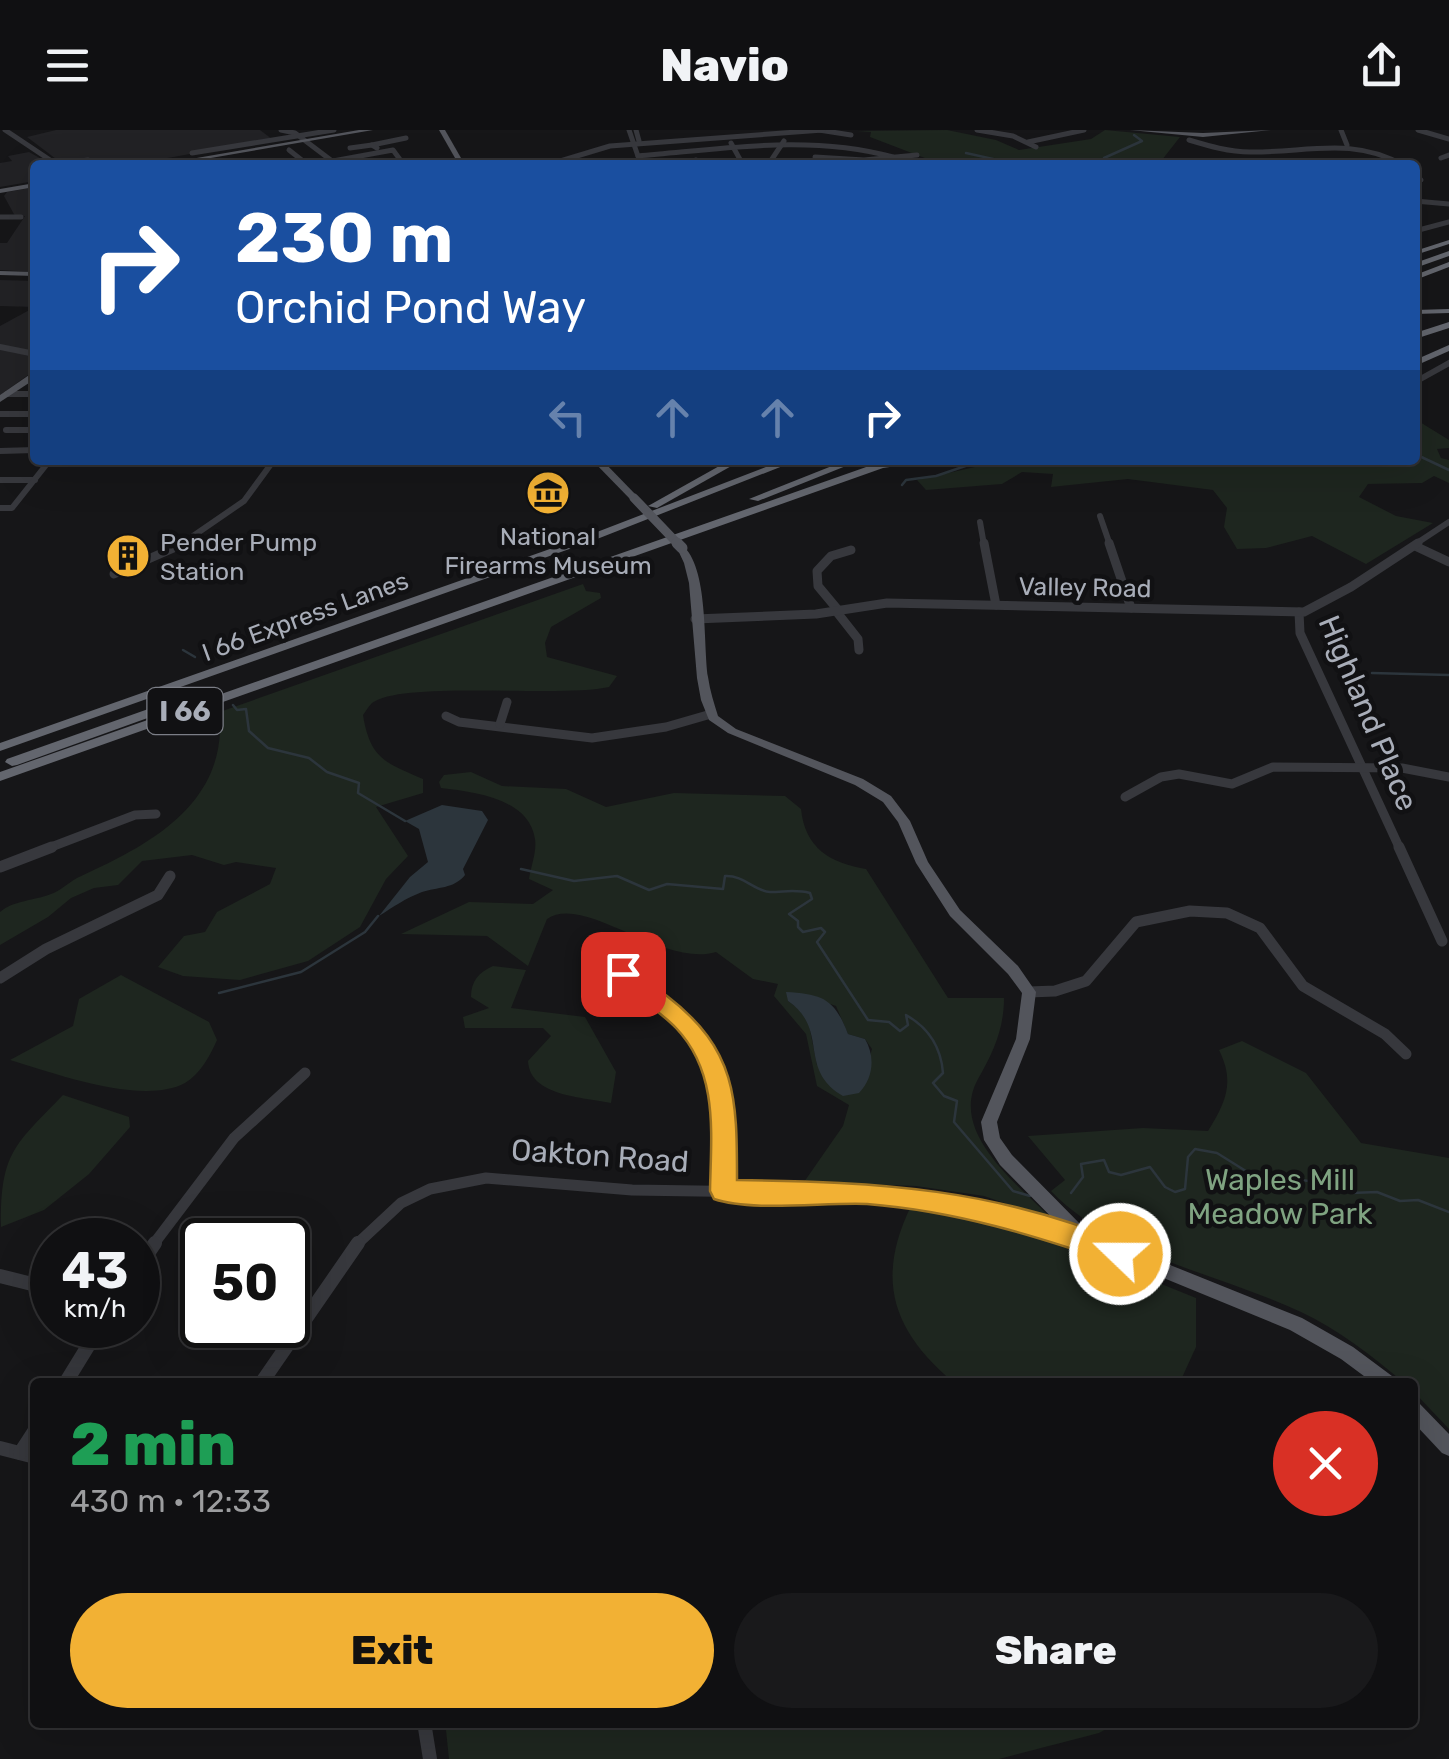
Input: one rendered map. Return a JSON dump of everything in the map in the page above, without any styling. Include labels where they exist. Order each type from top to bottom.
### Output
[{"type":"highway","points":[[1420,246],[1449,232]]},
{"type":"highway","points":[[1420,272],[1449,259]]},
{"type":"highway","points":[[1420,274],[1449,273]]},
{"type":"highway","points":[[1420,312],[1449,310]]},
{"type":"highway","points":[[1420,338],[1449,325]]},
{"type":"highway","points":[[1420,340],[1449,338]]},
{"type":"highway","points":[[1420,361],[1449,348]]},
{"type":"highway","points":[[654,506],[729,465]]},
{"type":"highway","name":"I 66","points":[[0,737],[763,465]]},
{"type":"highway","name":"I 66 Express Lanes","points":[[0,747],[588,539],[780,465]]},
{"type":"highway","points":[[741,505],[843,465]]},
{"type":"highway","name":"I 66","points":[[0,777],[868,465]]},
{"type":"highway","name":"I 66 Express Lanes","points":[[0,766],[741,505],[868,465]]},
{"type":"main road","points":[[180,160],[353,130]]},
{"type":"main road","points":[[301,136],[370,130]]},
{"type":"main road","points":[[436,130],[450,160]]},
{"type":"main road","points":[[436,130],[458,160]]},
{"type":"main road","points":[[1133,130],[1192,135],[1268,130]]},
{"type":"main road","points":[[1166,130],[1227,130]]},
{"type":"main road","points":[[0,190],[30,185]]},
{"type":"main road","points":[[4,396],[30,378]]},
{"type":"main road","points":[[602,465],[682,548],[694,574],[695,619],[710,714],[732,731],[859,782],[887,799],[904,820],[922,863],[952,909],[1013,970],[1028,992],[1026,1029],[990,1113],[989,1129],[1006,1160],[1082,1237],[1314,1332],[1380,1378]]},
{"type":"main road","points":[[1418,1414],[1449,1447]]},
{"type":"street","points":[[280,130],[301,136],[331,160]]},
{"type":"street","points":[[192,153],[334,130]]},
{"type":"street","points":[[632,130],[639,160]]},
{"type":"street","points":[[561,160],[585,151],[635,142],[802,130]]},
{"type":"street","points":[[978,130],[1036,147]]},
{"type":"street","points":[[1047,130],[1065,137]]},
{"type":"street","points":[[1028,142],[1084,130]]},
{"type":"street","points":[[1338,130],[1344,145]]},
{"type":"street","points":[[1418,130],[1449,138]]},
{"type":"street","points":[[1431,134],[1443,130]]},
{"type":"street","points":[[5,132],[50,160]]},
{"type":"street","points":[[729,133],[740,160]]},
{"type":"street","points":[[550,160],[578,150],[729,133],[852,133],[844,146]]},
{"type":"street","points":[[350,148],[406,138]]},
{"type":"street","points":[[638,156],[704,152],[702,148],[784,140],[869,148],[892,158]]},
{"type":"street","points":[[771,160],[784,140]]},
{"type":"street","points":[[1190,140],[1243,152],[1344,145],[1385,153],[1396,160]]},
{"type":"street","points":[[316,148],[334,145]]},
{"type":"street","points":[[372,145],[383,151]]},
{"type":"street","points":[[814,160],[822,145]]},
{"type":"street","points":[[296,149],[285,151],[300,160]]},
{"type":"street","points":[[347,160],[383,151],[396,151],[401,160]]},
{"type":"street","points":[[816,157],[864,160],[917,155]]},
{"type":"street","points":[[1441,158],[1449,156]]},
{"type":"street","points":[[1420,201],[1449,204]]},
{"type":"street","points":[[0,217],[22,218]]},
{"type":"street","points":[[1420,233],[1449,232]]},
{"type":"street","points":[[0,347],[30,353]]},
{"type":"street","points":[[1420,379],[1449,363]]},
{"type":"street","points":[[4,396],[30,394]]},
{"type":"street","points":[[0,414],[30,414]]},
{"type":"street","points":[[6,430],[30,430]]},
{"type":"street","points":[[0,449],[30,448]]},
{"type":"street","points":[[0,508],[12,508],[46,465]]},
{"type":"street","points":[[114,574],[195,537],[226,518],[256,490],[271,465]]},
{"type":"street","points":[[0,480],[36,480]]},
{"type":"street","points":[[1100,516],[1130,608]]},
{"type":"street","points":[[980,522],[996,606]]},
{"type":"street","name":"Valley Road","points":[[695,619],[887,603],[1299,612],[1315,608],[1449,522]]},
{"type":"street","points":[[1414,546],[1449,562]]},
{"type":"street","points":[[851,550],[830,556],[817,570],[818,586],[858,639],[859,650]]},
{"type":"street","name":"Highland Place","points":[[1299,612],[1300,632],[1442,942]]},
{"type":"street","points":[[500,724],[506,702]]},
{"type":"street","points":[[446,716],[459,722],[592,738],[666,728],[710,714]]},
{"type":"street","points":[[1125,796],[1170,775],[1232,784],[1274,767],[1402,768],[1449,777]]},
{"type":"street","points":[[0,866],[135,815],[156,814]]},
{"type":"street","points":[[0,978],[46,949],[158,896],[170,876]]},
{"type":"street","points":[[1028,992],[1065,990],[1091,981],[1136,922],[1184,912],[1222,912],[1246,920],[1266,934],[1304,989],[1373,1025],[1406,1054]]},
{"type":"street","points":[[623,974],[686,1023],[715,1069],[724,1106],[724,1191]]},
{"type":"street","points":[[160,1234],[191,1187],[268,1102],[305,1072]]},
{"type":"street","name":"Oakton Road","points":[[265,1378],[366,1234],[388,1212],[429,1190],[488,1176],[607,1189],[850,1192],[922,1198],[1001,1214],[1082,1237]]},
{"type":"street","points":[[0,1276],[30,1284]]},
{"type":"street","points":[[68,1378],[87,1348]]},
{"type":"street","points":[[0,1448],[28,1456]]},
{"type":"street","points":[[425,1728],[430,1759]]},
{"type":"shaded area","points":[[56,130],[260,130],[272,139],[156,160],[57,160],[27,137]]},
{"type":"shaded area","points":[[29,152],[43,160],[30,160],[30,182],[0,187],[0,163],[12,161],[8,156]]},
{"type":"shaded area","points":[[30,188],[30,272],[0,270],[0,243],[7,243],[25,216],[15,216],[4,196]]},
{"type":"shaded area","points":[[0,280],[30,281],[30,307],[0,306]]},
{"type":"shaded area","points":[[30,310],[30,374],[0,395],[0,326]]},
{"type":"shaded area","points":[[442,805],[482,811],[488,820],[463,869],[465,875],[451,885],[411,897],[379,916],[410,877],[428,862],[419,829],[405,821]]},
{"type":"shaded area","points":[[786,992],[826,1001],[838,1013],[848,1034],[865,1039],[871,1066],[859,1093],[843,1096],[821,1074],[808,1024],[788,1001]]},
{"type":"green space","points":[[947,130],[996,140],[1019,150],[1091,139],[1105,130],[1180,137],[1162,160],[930,160],[870,137],[871,132],[857,131]]},
{"type":"green space","points":[[1420,422],[1449,440],[1449,448],[1437,449],[1441,458],[1449,460],[1449,483],[1434,476],[1422,483],[1368,484],[1359,497],[1396,516],[1433,523],[1366,564],[1312,536],[1266,548],[1237,549],[1224,527],[1227,508],[1213,490],[1128,479],[1051,487],[1053,474],[1022,472],[1002,484],[926,490],[917,480],[984,465],[1420,465]]},
{"type":"green space","points":[[583,584],[586,591],[600,593],[601,598],[551,627],[545,643],[547,657],[617,676],[609,687],[415,692],[389,696],[368,708],[363,715],[375,750],[390,763],[423,779],[423,793],[376,807],[408,856],[386,879],[360,927],[308,961],[240,980],[183,976],[158,967],[184,936],[205,932],[217,912],[270,884],[276,868],[236,862],[224,865],[192,855],[142,861],[118,885],[94,888],[71,898],[48,917],[0,945],[0,912],[54,893],[125,854],[171,824],[190,805],[216,759],[220,731],[211,721],[194,721]]},
{"type":"green space","points":[[471,772],[502,786],[566,789],[606,807],[674,793],[785,796],[801,809],[814,844],[841,863],[866,869],[948,998],[1004,998],[997,1040],[971,1099],[972,1119],[992,1157],[1053,1220],[984,1196],[916,1186],[804,1182],[843,1126],[849,1105],[817,1086],[806,1034],[774,996],[778,984],[753,979],[716,952],[672,950],[582,915],[563,914],[547,919],[528,966],[487,936],[401,934],[469,902],[533,904],[553,890],[529,879],[535,839],[522,814],[498,800],[441,788],[439,782],[444,775]],"holes":[[[798,993],[836,1006],[848,1034],[865,1039],[872,1049],[869,1059],[817,1065],[807,1015],[788,1001]]]},
{"type":"green space","points":[[493,966],[526,970],[511,1008],[585,1017],[616,1072],[611,1103],[573,1097],[538,1082],[528,1061],[551,1036],[543,1028],[465,1028],[463,1017],[489,1008],[471,997],[471,991],[477,978]]},
{"type":"green space","points":[[121,975],[209,1022],[217,1040],[204,1064],[185,1083],[146,1091],[122,1089],[10,1060],[73,1026],[79,999]]},
{"type":"green space","name":"Waples Mill Meadow Park","points":[[1242,1041],[1306,1073],[1361,1143],[1449,1158],[1449,1429],[1418,1396],[1418,1378],[1398,1378],[1367,1353],[1301,1312],[1136,1248],[1076,1213],[1051,1191],[1065,1180],[1028,1136],[1143,1128],[1208,1131],[1226,1092],[1227,1072],[1219,1050]]},
{"type":"green space","points":[[63,1095],[129,1117],[130,1127],[89,1174],[44,1210],[1,1227],[4,1182],[14,1152]]},
{"type":"green space","points":[[911,1206],[1050,1239],[1196,1298],[1196,1347],[1182,1378],[949,1378],[916,1343],[896,1303],[894,1258]]},
{"type":"green space","points":[[1108,1728],[999,1759],[449,1759],[446,1730]]},
{"type":"waterway","points":[[1107,160],[1104,158],[1142,141],[1134,135]]},
{"type":"waterway","points":[[966,153],[998,160]]},
{"type":"waterway","points":[[1420,456],[1449,470]]},
{"type":"waterway","points":[[902,485],[906,480],[936,476],[968,465]]},
{"type":"waterway","points":[[183,650],[195,657]]},
{"type":"waterway","points":[[1372,673],[1449,675]]},
{"type":"waterway","points":[[233,705],[237,710],[246,709],[249,731],[268,748],[309,758],[327,772],[359,783],[358,793],[405,821]]},
{"type":"waterway","points":[[521,869],[574,881],[617,876],[649,890],[667,884],[723,889],[725,876],[764,891],[810,893],[812,899],[789,914],[798,921],[798,927],[803,932],[821,928],[825,932],[817,942],[868,1020],[889,1022],[900,1031],[908,1025],[906,1015],[927,1032],[940,1055],[943,1073],[933,1083],[944,1096],[957,1101],[954,1122],[1013,1191],[1030,1196]]},
{"type":"waterway","points":[[219,993],[301,972],[365,932],[378,916]]},
{"type":"waterway","points":[[1071,1193],[1083,1177],[1081,1164],[1104,1160],[1109,1172],[1121,1175],[1150,1167],[1165,1187],[1175,1192],[1185,1189],[1188,1157],[1195,1149],[1217,1153],[1249,1173],[1338,1185],[1351,1193],[1377,1192],[1400,1201],[1418,1200],[1449,1212]]},
{"type":"place","name":"National Firearms Museum","points":[[548,493]]},
{"type":"place","name":"Pender Pump Station","points":[[128,556]]},
{"type":"route","points":[[623,974],[686,1023],[715,1069],[724,1106],[724,1191],[922,1198],[1001,1214],[1082,1237],[1120,1254]]}]
